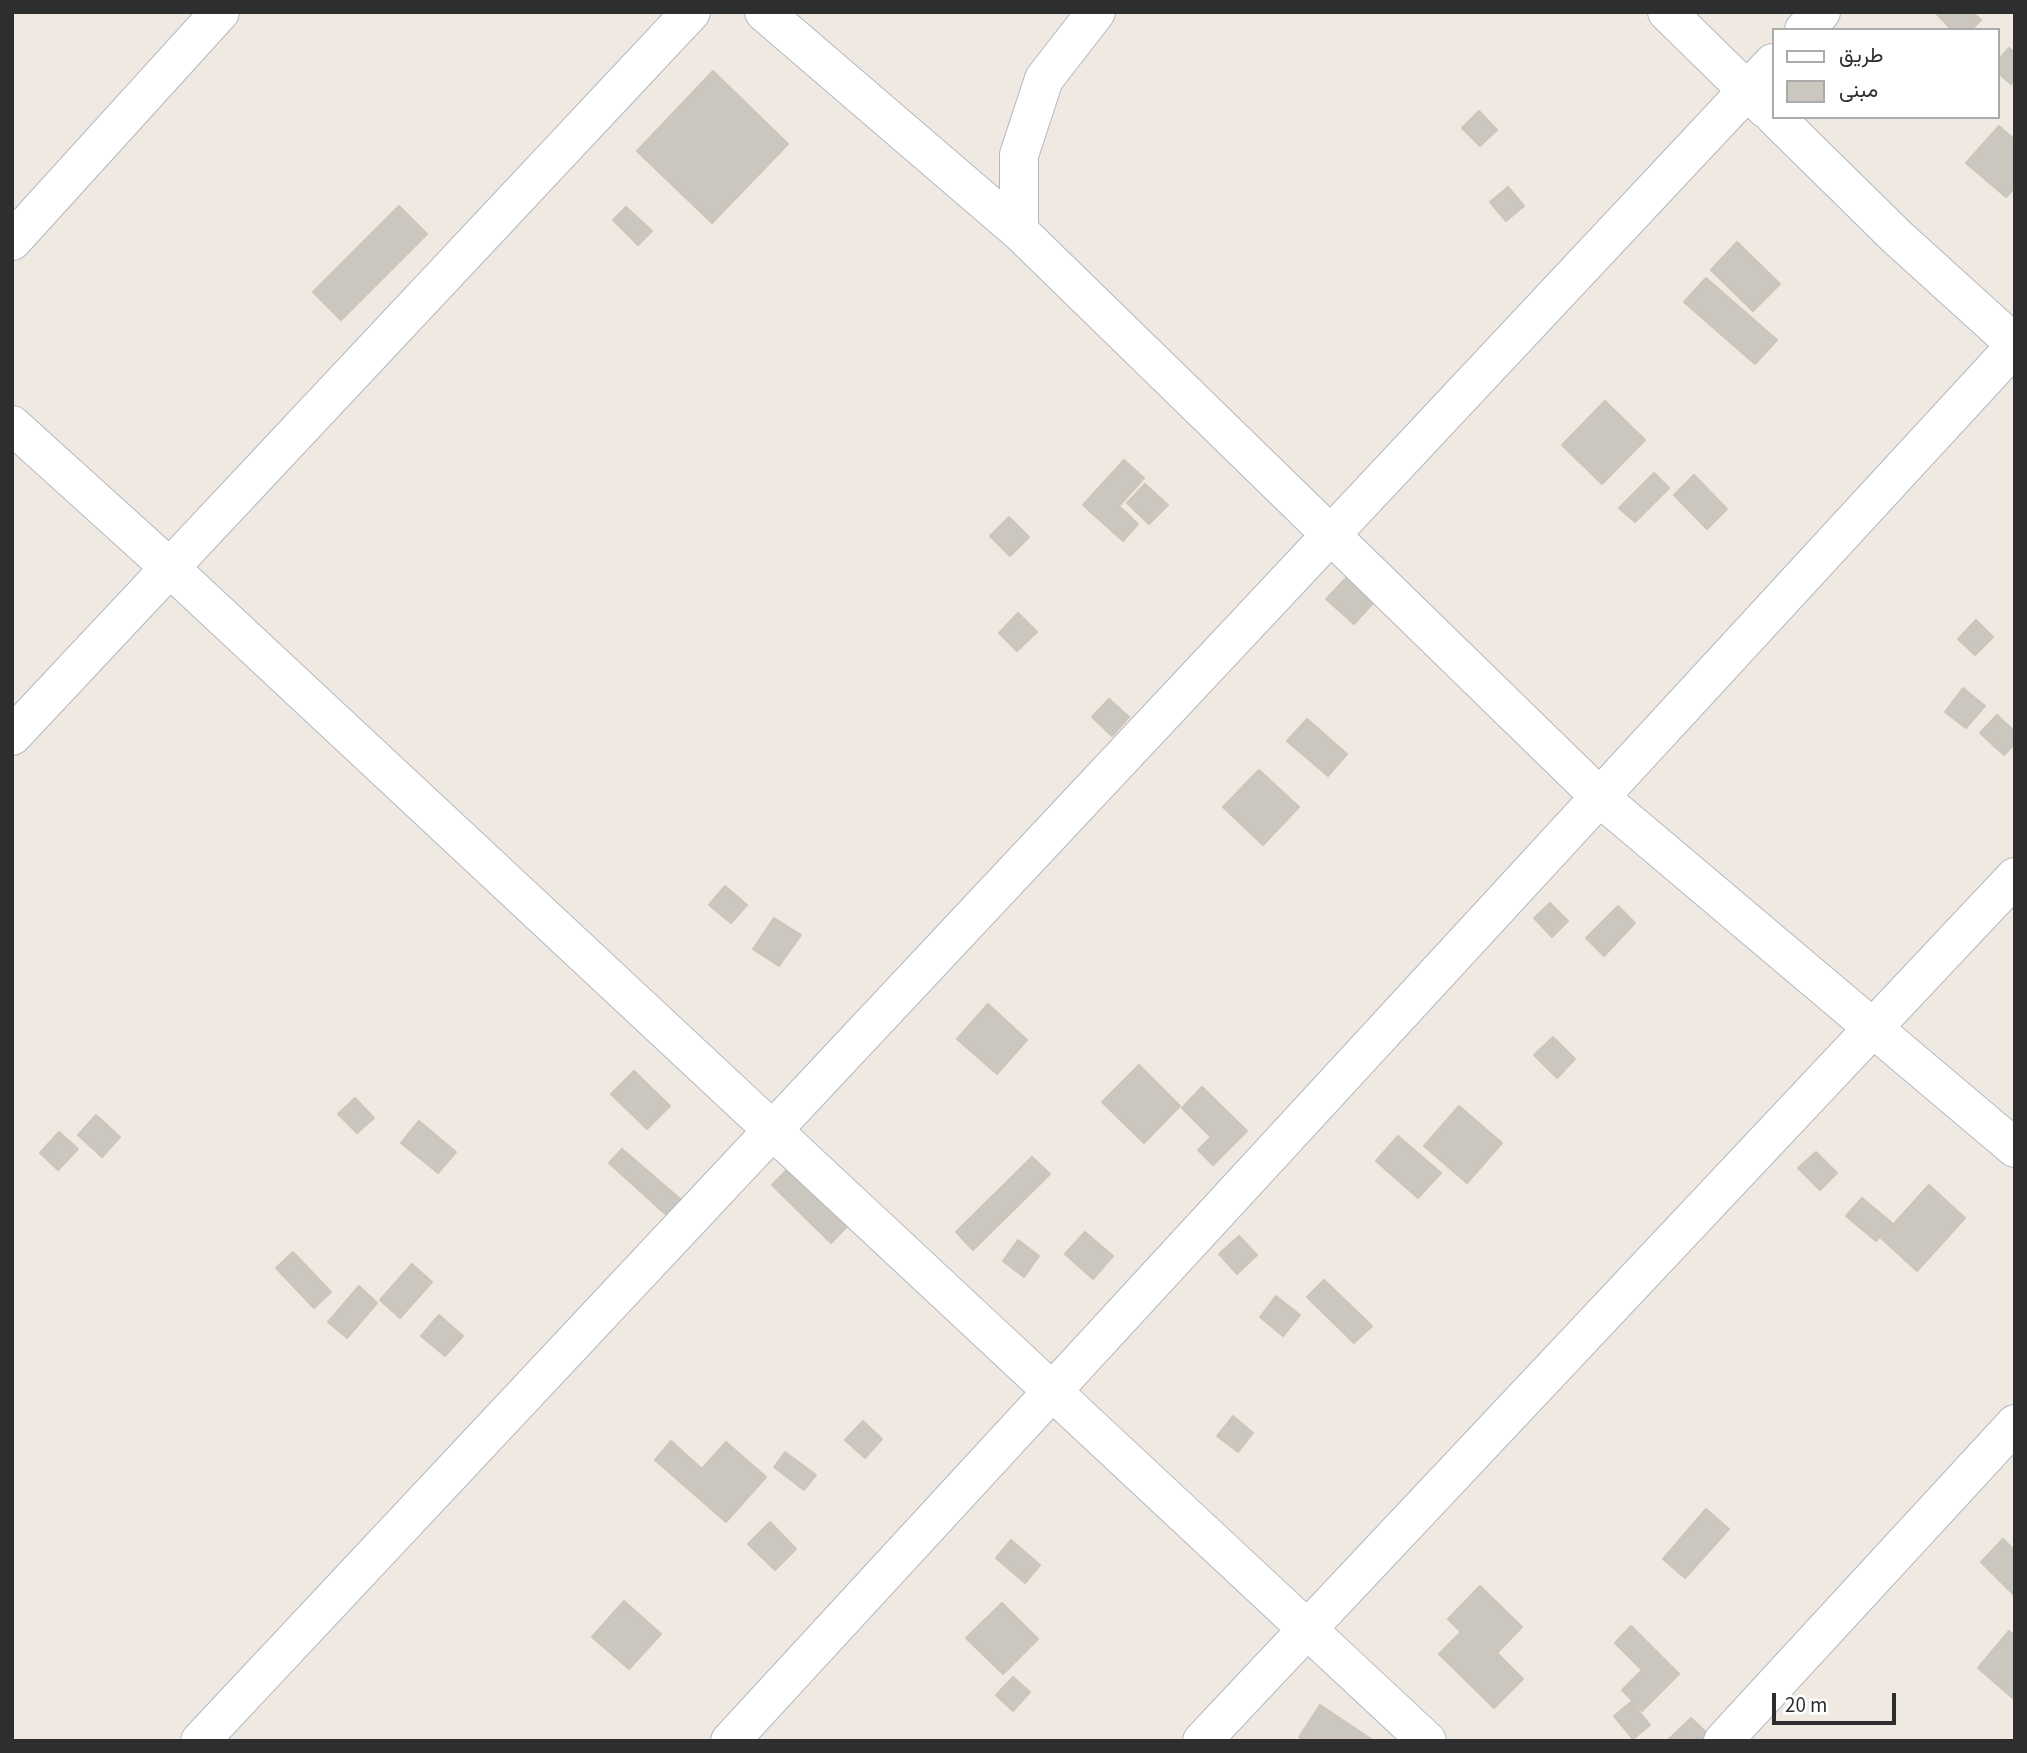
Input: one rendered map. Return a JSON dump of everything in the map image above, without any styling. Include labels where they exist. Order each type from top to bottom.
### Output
[{"type":"street","points":[[12,241],[220,12]]},
{"type":"street","points":[[12,736],[691,12]]},
{"type":"street","points":[[764,12],[1019,231],[1600,797],[2015,1148]]},
{"type":"street","points":[[1019,231],[1019,155],[1044,79],[1096,12]]},
{"type":"street","points":[[1667,12],[1765,108]]},
{"type":"street","points":[[1806,28],[1821,12]]},
{"type":"street","points":[[200,1741],[1331,535],[1765,108],[1772,69]]},
{"type":"street","points":[[730,1741],[2015,345],[1897,237],[1776,119]]},
{"type":"street","points":[[12,425],[170,568],[1427,1741]]},
{"type":"street","points":[[1202,1741],[2015,877]]},
{"type":"street","points":[[1723,1741],[2015,1424]]},
{"type":"building","points":[[1935,12],[1972,12],[1981,20],[1973,28],[1950,28]]},
{"type":"building","points":[[2009,48],[2015,53],[2015,79],[2011,84],[1999,74],[1999,60]]},
{"type":"building","points":[[713,71],[788,144],[712,223],[637,151]]},
{"type":"building","points":[[1479,111],[1497,130],[1480,146],[1462,128]]},
{"type":"building","points":[[1999,126],[2015,140],[2015,187],[2006,197],[1966,163]]},
{"type":"building","points":[[1508,187],[1524,206],[1506,221],[1490,202]]},
{"type":"building","points":[[399,206],[427,234],[341,320],[313,292]]},
{"type":"building","points":[[626,207],[652,231],[638,245],[613,220]]},
{"type":"building","points":[[1737,242],[1780,284],[1753,311],[1711,270]]},
{"type":"building","points":[[1706,278],[1777,340],[1755,364],[1684,302]]},
{"type":"building","points":[[1605,401],[1645,440],[1602,484],[1562,445]]},
{"type":"building","points":[[1124,460],[1144,478],[1119,506],[1138,524],[1123,541],[1083,505]]},
{"type":"building","points":[[1654,473],[1669,488],[1635,522],[1619,508]]},
{"type":"building","points":[[1694,475],[1727,509],[1707,529],[1674,495]]},
{"type":"building","points":[[1145,484],[1168,505],[1149,524],[1127,503]]},
{"type":"building","points":[[1009,517],[1029,537],[1010,556],[990,536]]},
{"type":"building","points":[[1348,576],[1375,601],[1354,624],[1326,599]]},
{"type":"building","points":[[1018,613],[1037,632],[1017,651],[999,633]]},
{"type":"building","points":[[1976,620],[1993,637],[1975,655],[1958,639]]},
{"type":"building","points":[[1963,688],[1985,706],[1966,728],[1945,712]]},
{"type":"building","points":[[1109,699],[1129,717],[1112,736],[1092,717]]},
{"type":"building","points":[[1997,715],[2015,732],[2015,743],[2004,755],[1980,733]]},
{"type":"building","points":[[1307,719],[1347,754],[1328,776],[1287,741]]},
{"type":"building","points":[[1259,770],[1299,807],[1263,845],[1223,807]]},
{"type":"building","points":[[725,886],[747,905],[731,923],[709,905]]},
{"type":"building","points":[[1550,903],[1568,921],[1552,937],[1534,918]]},
{"type":"building","points":[[1618,906],[1635,923],[1604,956],[1586,938]]},
{"type":"building","points":[[774,918],[801,935],[779,966],[753,949]]},
{"type":"building","points":[[988,1004],[1027,1040],[997,1074],[957,1039]]},
{"type":"building","points":[[1553,1037],[1575,1059],[1557,1078],[1534,1055]]},
{"type":"building","points":[[1139,1065],[1180,1106],[1144,1143],[1102,1102]]},
{"type":"building","points":[[634,1071],[670,1106],[647,1129],[611,1094]]},
{"type":"building","points":[[1202,1087],[1247,1131],[1213,1165],[1198,1150],[1211,1137],[1182,1108]]},
{"type":"building","points":[[355,1098],[374,1118],[357,1133],[338,1114]]},
{"type":"building","points":[[1459,1106],[1502,1143],[1467,1183],[1424,1146]]},
{"type":"building","points":[[96,1115],[120,1137],[102,1157],[78,1135]]},
{"type":"building","points":[[419,1121],[456,1152],[438,1173],[401,1143]]},
{"type":"building","points":[[59,1132],[78,1149],[58,1170],[40,1153]]},
{"type":"building","points":[[1398,1136],[1441,1173],[1418,1198],[1376,1161]]},
{"type":"building","points":[[622,1149],[686,1204],[672,1220],[609,1163]]},
{"type":"building","points":[[806,1150],[865,1208],[831,1243],[772,1185]]},
{"type":"building","points":[[1816,1152],[1837,1173],[1820,1190],[1798,1168]]},
{"type":"building","points":[[1032,1157],[1050,1174],[973,1250],[956,1232]]},
{"type":"building","points":[[1929,1185],[1965,1218],[1917,1271],[1881,1238]]},
{"type":"building","points":[[1862,1198],[1892,1223],[1876,1241],[1846,1216]]},
{"type":"building","points":[[1085,1232],[1113,1256],[1093,1279],[1065,1254]]},
{"type":"building","points":[[1239,1236],[1257,1255],[1237,1274],[1219,1254]]},
{"type":"building","points":[[1018,1240],[1039,1256],[1024,1277],[1003,1261]]},
{"type":"building","points":[[293,1252],[331,1292],[314,1308],[276,1268]]},
{"type":"building","points":[[412,1264],[432,1282],[400,1318],[380,1300]]},
{"type":"building","points":[[1324,1280],[1372,1326],[1354,1343],[1307,1297]]},
{"type":"building","points":[[359,1286],[377,1303],[347,1338],[328,1322]]},
{"type":"building","points":[[1276,1296],[1300,1315],[1283,1336],[1260,1317]]},
{"type":"building","points":[[439,1315],[463,1336],[445,1356],[421,1336]]},
{"type":"building","points":[[1233,1416],[1253,1433],[1238,1452],[1217,1436]]},
{"type":"building","points":[[863,1421],[882,1439],[865,1458],[845,1440]]},
{"type":"building","points":[[671,1441],[702,1469],[726,1442],[766,1477],[726,1522],[655,1460]]},
{"type":"building","points":[[785,1452],[816,1475],[804,1490],[774,1467]]},
{"type":"building","points":[[1706,1509],[1729,1529],[1685,1578],[1663,1559]]},
{"type":"building","points":[[770,1522],[796,1549],[775,1570],[748,1544]]},
{"type":"building","points":[[2003,1539],[2015,1551],[2015,1596],[1981,1562]]},
{"type":"building","points":[[1011,1540],[1040,1565],[1025,1583],[996,1558]]},
{"type":"building","points":[[1480,1586],[1522,1627],[1497,1653],[1523,1679],[1494,1708],[1439,1654],[1461,1632],[1448,1619]]},
{"type":"building","points":[[624,1601],[661,1634],[629,1669],[592,1637]]},
{"type":"building","points":[[1002,1603],[1038,1639],[1003,1674],[966,1638]]},
{"type":"building","points":[[1631,1626],[1679,1674],[1642,1711],[1622,1690],[1642,1670],[1615,1643]]},
{"type":"building","points":[[2009,1631],[2015,1636],[2015,1700],[1978,1668]]},
{"type":"building","points":[[1013,1677],[1030,1692],[1013,1711],[996,1695]]},
{"type":"building","points":[[1631,1702],[1650,1725],[1633,1739],[1614,1716]]},
{"type":"building","points":[[1320,1705],[1374,1741],[1304,1741],[1299,1737]]},
{"type":"building","points":[[1691,1718],[1709,1735],[1704,1741],[1667,1741]]}]
